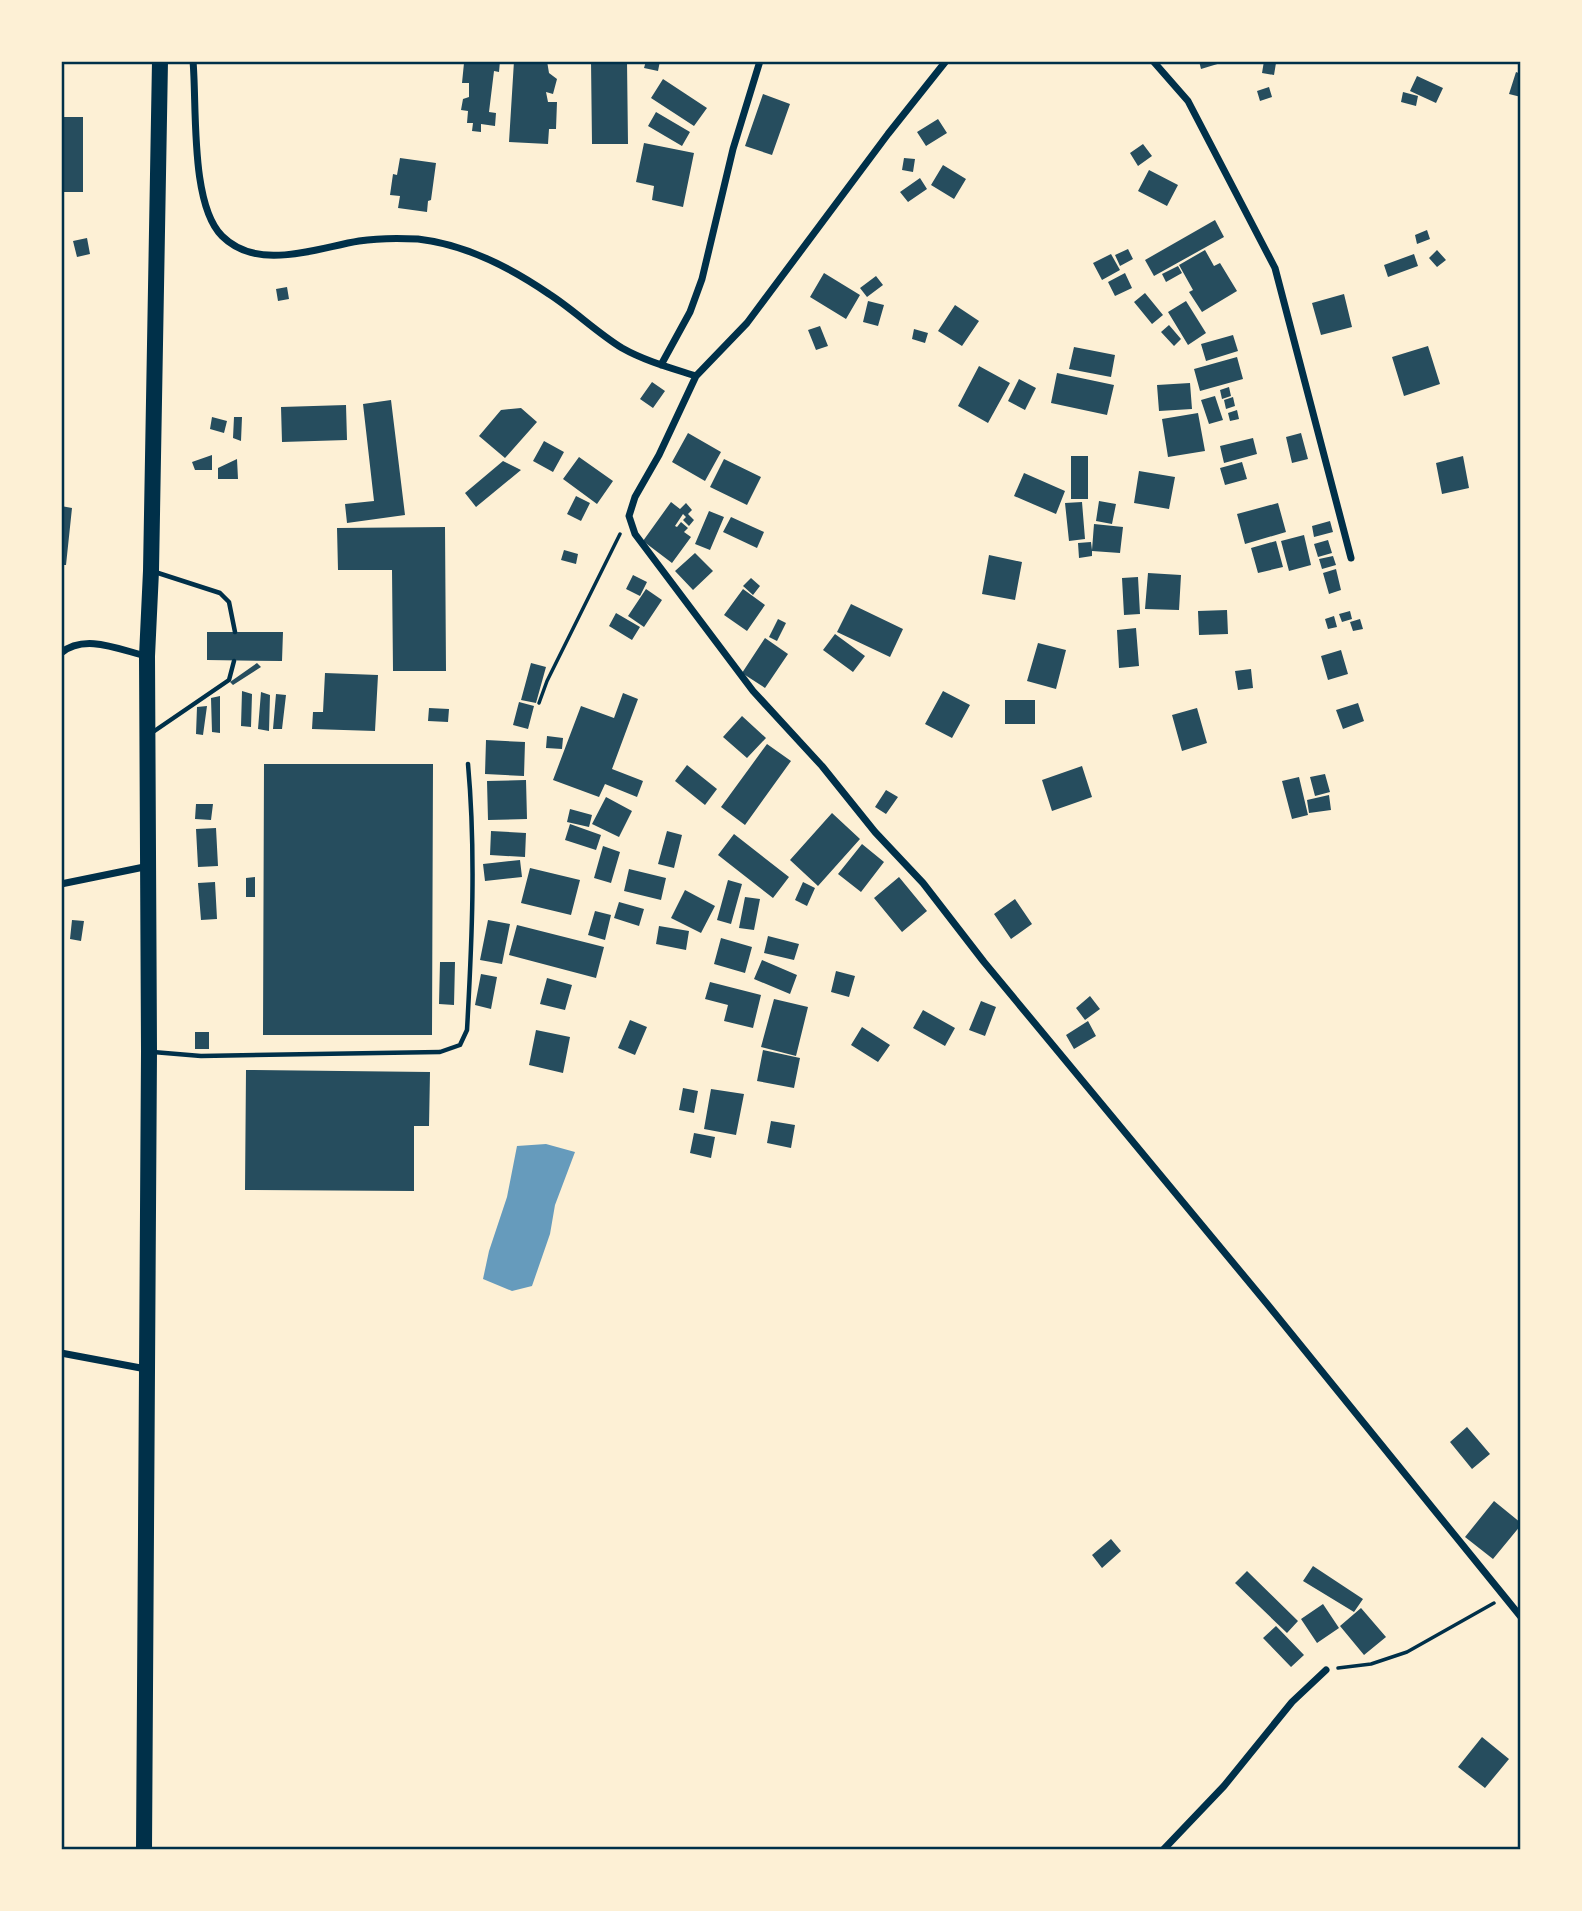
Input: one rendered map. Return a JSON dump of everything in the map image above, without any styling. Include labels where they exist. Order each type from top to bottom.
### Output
[{"type":"highway","points":[[144,1850],[149,1051],[147,656],[151,570],[160,61]]},
{"type":"street","points":[[193,61],[199,177],[208,214],[220,235],[237,249],[254,254],[298,254],[383,239],[419,239],[446,245],[509,269],[550,294],[620,347],[645,360],[696,376]]},
{"type":"street","points":[[661,365],[690,312],[702,279],[733,149],[760,61]]},
{"type":"street","points":[[946,61],[747,323],[696,376],[659,455],[635,498],[629,516],[635,534],[752,691],[822,766],[875,832],[923,883],[984,962],[1521,1616]]},
{"type":"street","points":[[1153,61],[1188,101],[1275,268],[1351,558]]},
{"type":"street","points":[[61,653],[89,642],[147,656]]},
{"type":"street","points":[[61,884],[149,866]]},
{"type":"street","points":[[61,1353],[146,1369]]},
{"type":"street","points":[[1163,1850],[1224,1786],[1292,1702],[1326,1670]]},
{"type":"lane","points":[[151,570],[220,593],[229,602],[234,632]]},
{"type":"lane","points":[[148,735],[229,680],[234,661]]},
{"type":"lane","points":[[149,1051],[201,1056],[440,1052],[460,1045],[467,1030],[473,927],[468,764]]},
{"type":"path","points":[[539,703],[547,681],[629,516]]},
{"type":"path","points":[[1326,1670],[1371,1664],[1407,1652],[1505,1597]]},
{"type":"water","points":[[546,1144],[575,1152],[555,1205],[550,1234],[532,1286],[512,1291],[483,1279],[489,1251],[507,1197],[517,1146]]},
{"type":"building","points":[[500,61],[499,72],[494,71],[489,112],[496,113],[495,126],[481,124],[481,132],[472,131],[473,123],[467,123],[468,111],[461,110],[463,99],[469,97],[469,83],[462,83],[464,63]]},
{"type":"building","points":[[514,61],[547,61],[549,73],[557,79],[553,94],[546,92],[548,102],[557,102],[556,129],[549,129],[548,144],[509,142]]},
{"type":"building","points":[[591,61],[627,61],[628,144],[592,144]]},
{"type":"building","points":[[646,61],[660,61],[658,71],[644,68]]},
{"type":"building","points":[[1199,61],[1224,61],[1224,62],[1201,69]]},
{"type":"building","points":[[1264,61],[1276,63],[1274,75],[1262,73]]},
{"type":"building","points":[[1516,72],[1521,74],[1521,97],[1509,94]]},
{"type":"building","points":[[1417,76],[1443,88],[1436,103],[1410,91]]},
{"type":"building","points":[[663,79],[707,108],[694,126],[651,98]]},
{"type":"building","points":[[1269,87],[1272,97],[1260,101],[1257,91]]},
{"type":"building","points":[[1403,92],[1418,96],[1416,106],[1401,102]]},
{"type":"building","points":[[763,94],[790,104],[772,155],[745,146]]},
{"type":"building","points":[[656,112],[690,132],[682,146],[648,126]]},
{"type":"building","points":[[61,117],[83,117],[83,192],[61,192]]},
{"type":"building","points":[[938,119],[947,133],[926,146],[917,132]]},
{"type":"building","points":[[644,143],[694,153],[683,207],[652,200],[654,186],[636,182]]},
{"type":"building","points":[[1143,144],[1152,156],[1138,166],[1130,153]]},
{"type":"building","points":[[400,158],[436,163],[427,212],[398,208],[400,196],[390,195],[393,174],[397,175]]},
{"type":"building","points":[[904,158],[915,159],[913,172],[902,170]]},
{"type":"building","points":[[943,165],[966,179],[954,199],[931,185]]},
{"type":"building","points":[[1149,170],[1178,185],[1167,206],[1138,191]]},
{"type":"building","points":[[920,178],[927,189],[908,202],[900,192]]},
{"type":"building","points":[[1215,220],[1224,237],[1154,276],[1145,260]]},
{"type":"building","points":[[1427,230],[1430,239],[1417,244],[1415,235]]},
{"type":"building","points":[[87,238],[90,254],[77,257],[73,241]]},
{"type":"building","points":[[1128,249],[1133,259],[1120,266],[1115,255]]},
{"type":"building","points":[[1205,250],[1214,266],[1220,263],[1237,291],[1202,312],[1189,292],[1193,290],[1179,265]]},
{"type":"building","points":[[1437,250],[1446,260],[1437,267],[1429,258]]},
{"type":"building","points":[[1111,254],[1120,270],[1102,280],[1093,263]]},
{"type":"building","points":[[1414,254],[1418,266],[1388,277],[1384,265]]},
{"type":"building","points":[[1178,266],[1182,273],[1166,282],[1162,274]]},
{"type":"building","points":[[824,273],[860,295],[846,319],[810,297]]},
{"type":"building","points":[[1125,273],[1132,288],[1115,296],[1108,282]]},
{"type":"building","points":[[876,276],[883,285],[867,297],[860,288]]},
{"type":"building","points":[[287,287],[289,299],[278,301],[276,289]]},
{"type":"building","points":[[1145,293],[1163,315],[1152,324],[1134,302]]},
{"type":"building","points":[[1344,294],[1352,327],[1321,335],[1312,303]]},
{"type":"building","points":[[868,301],[884,305],[878,326],[863,322]]},
{"type":"building","points":[[1186,301],[1206,333],[1188,345],[1168,312]]},
{"type":"building","points":[[955,305],[979,321],[962,346],[938,331]]},
{"type":"building","points":[[1169,325],[1181,339],[1174,346],[1161,332]]},
{"type":"building","points":[[820,326],[828,346],[816,350],[808,330]]},
{"type":"building","points":[[914,329],[928,333],[925,343],[912,339]]},
{"type":"building","points":[[1233,335],[1238,351],[1206,361],[1201,344]]},
{"type":"building","points":[[1428,346],[1440,384],[1404,396],[1392,357]]},
{"type":"building","points":[[1074,347],[1115,355],[1111,377],[1069,369]]},
{"type":"building","points":[[1237,357],[1243,379],[1200,391],[1194,369]]},
{"type":"building","points":[[979,366],[1010,383],[988,423],[958,406]]},
{"type":"building","points":[[1057,373],[1114,385],[1107,415],[1051,403]]},
{"type":"building","points":[[1019,379],[1036,388],[1025,410],[1008,401]]},
{"type":"building","points":[[652,382],[665,391],[653,408],[640,399]]},
{"type":"building","points":[[1190,383],[1192,409],[1159,411],[1157,385]]},
{"type":"building","points":[[1229,387],[1231,396],[1222,399],[1220,390]]},
{"type":"building","points":[[1215,396],[1223,420],[1209,424],[1201,400]]},
{"type":"building","points":[[1233,397],[1235,406],[1226,409],[1224,400]]},
{"type":"building","points":[[391,400],[405,515],[347,523],[345,504],[374,501],[363,404]]},
{"type":"building","points":[[346,405],[347,440],[282,442],[281,407]]},
{"type":"building","points":[[521,408],[537,422],[505,458],[479,436],[501,410]]},
{"type":"building","points":[[1237,410],[1239,419],[1230,421],[1228,413]]},
{"type":"building","points":[[1198,413],[1205,451],[1168,457],[1162,419]]},
{"type":"building","points":[[212,417],[227,421],[224,433],[210,429]]},
{"type":"building","points":[[234,417],[242,417],[241,441],[233,438]]},
{"type":"building","points":[[688,433],[721,452],[705,481],[672,462]]},
{"type":"building","points":[[1301,433],[1308,459],[1292,463],[1286,437]]},
{"type":"building","points":[[1253,438],[1257,454],[1224,463],[1220,446]]},
{"type":"building","points":[[544,441],[564,452],[553,472],[533,461]]},
{"type":"building","points":[[212,455],[212,470],[195,470],[192,462]]},
{"type":"building","points":[[1071,456],[1088,456],[1088,499],[1071,499]]},
{"type":"building","points":[[1463,456],[1469,488],[1442,494],[1436,463]]},
{"type":"building","points":[[579,457],[613,481],[597,504],[563,479]]},
{"type":"building","points":[[237,459],[238,479],[218,479],[218,468]]},
{"type":"building","points":[[724,459],[761,477],[747,505],[710,487]]},
{"type":"building","points":[[503,461],[521,470],[476,507],[465,493]]},
{"type":"building","points":[[1242,462],[1247,479],[1225,485],[1220,468]]},
{"type":"building","points":[[1139,471],[1175,477],[1169,509],[1134,503]]},
{"type":"building","points":[[1024,473],[1065,491],[1056,514],[1014,496]]},
{"type":"building","points":[[576,496],[590,503],[581,521],[567,514]]},
{"type":"building","points":[[1099,501],[1116,504],[1112,524],[1096,521]]},
{"type":"building","points":[[671,502],[680,509],[686,503],[692,510],[688,514],[694,520],[689,526],[683,520],[686,517],[683,514],[675,526],[681,522],[688,528],[684,532],[691,537],[672,563],[643,541]]},
{"type":"building","points":[[1082,502],[1085,539],[1069,541],[1065,503]]},
{"type":"building","points":[[1278,503],[1286,532],[1245,544],[1237,514]]},
{"type":"building","points":[[61,506],[72,508],[66,565],[61,565]]},
{"type":"building","points":[[709,511],[724,517],[710,550],[695,544]]},
{"type":"building","points":[[731,517],[764,532],[757,548],[723,532]]},
{"type":"building","points":[[1330,521],[1333,532],[1314,537],[1312,526]]},
{"type":"building","points":[[1094,524],[1123,527],[1120,553],[1092,551],[1092,556],[1079,558],[1078,543],[1091,542],[1092,550]]},
{"type":"building","points":[[445,527],[446,671],[393,671],[392,570],[338,570],[337,528]]},
{"type":"building","points":[[1304,535],[1311,565],[1289,571],[1281,541]]},
{"type":"building","points":[[1328,540],[1332,553],[1318,557],[1314,544]]},
{"type":"building","points":[[1276,541],[1283,567],[1258,573],[1251,548]]},
{"type":"building","points":[[564,550],[578,554],[576,564],[561,560]]},
{"type":"building","points":[[695,553],[713,571],[693,590],[675,571]]},
{"type":"building","points":[[989,555],[1022,562],[1015,600],[982,594]]},
{"type":"building","points":[[1333,556],[1336,565],[1322,569],[1319,559]]},
{"type":"building","points":[[1336,569],[1341,590],[1329,594],[1323,573]]},
{"type":"building","points":[[1148,573],[1181,575],[1179,610],[1145,609]]},
{"type":"building","points":[[633,575],[647,582],[640,596],[626,589]]},
{"type":"building","points":[[1138,577],[1140,614],[1124,615],[1122,578]]},
{"type":"building","points":[[751,578],[760,586],[753,595],[743,586]]},
{"type":"building","points":[[646,589],[662,600],[644,627],[628,616]]},
{"type":"building","points":[[743,589],[765,605],[747,631],[724,615]]},
{"type":"building","points":[[851,604],[903,629],[890,657],[837,632]]},
{"type":"building","points":[[1227,610],[1228,634],[1199,635],[1198,611]]},
{"type":"building","points":[[1350,611],[1352,619],[1342,622],[1339,614]]},
{"type":"building","points":[[616,613],[640,627],[632,640],[609,626]]},
{"type":"building","points":[[1334,616],[1337,627],[1328,629],[1325,619]]},
{"type":"building","points":[[778,619],[786,623],[777,641],[769,637]]},
{"type":"building","points":[[1360,619],[1363,629],[1353,631],[1350,622]]},
{"type":"building","points":[[1136,628],[1139,666],[1119,668],[1117,630]]},
{"type":"building","points":[[207,632],[283,632],[282,661],[207,660]]},
{"type":"building","points":[[835,634],[865,656],[853,672],[823,650]]},
{"type":"building","points":[[765,638],[788,654],[765,688],[742,673]]},
{"type":"building","points":[[1038,643],[1066,650],[1056,689],[1027,681]]},
{"type":"building","points":[[1341,650],[1348,674],[1328,680],[1321,656]]},
{"type":"building","points":[[257,663],[261,667],[233,685],[230,682]]},
{"type":"building","points":[[531,663],[546,667],[536,703],[521,700]]},
{"type":"building","points":[[1251,669],[1253,688],[1238,690],[1235,671]]},
{"type":"building","points":[[325,673],[378,675],[375,731],[312,729],[313,712],[323,712]]},
{"type":"building","points":[[242,691],[252,694],[251,727],[241,726]]},
{"type":"building","points":[[943,691],[970,705],[952,738],[925,724]]},
{"type":"building","points":[[261,692],[270,695],[269,731],[258,729]]},
{"type":"building","points":[[623,693],[638,699],[612,769],[643,781],[637,797],[605,784],[599,797],[553,780],[581,706],[614,718]]},
{"type":"building","points":[[276,694],[286,695],[282,729],[273,729]]},
{"type":"building","points":[[220,696],[220,733],[212,732],[211,698]]},
{"type":"building","points":[[1005,700],[1035,700],[1035,724],[1005,724]]},
{"type":"building","points":[[519,702],[534,706],[528,729],[513,725]]},
{"type":"building","points":[[1358,703],[1364,721],[1343,729],[1336,710]]},
{"type":"building","points":[[207,706],[203,735],[196,734],[197,707]]},
{"type":"building","points":[[429,708],[449,709],[448,722],[428,721]]},
{"type":"building","points":[[1197,708],[1207,743],[1182,751],[1172,715]]},
{"type":"building","points":[[742,716],[766,738],[747,758],[723,737]]},
{"type":"building","points":[[547,736],[563,738],[562,749],[546,748]]},
{"type":"building","points":[[486,740],[525,742],[524,776],[485,774]]},
{"type":"building","points":[[767,744],[791,761],[745,825],[721,807]]},
{"type":"building","points":[[264,764],[433,764],[432,1035],[263,1035]]},
{"type":"building","points":[[687,765],[717,789],[705,805],[675,781]]},
{"type":"building","points":[[1082,766],[1092,797],[1052,811],[1042,780]]},
{"type":"building","points":[[1325,774],[1330,792],[1315,796],[1310,777]]},
{"type":"building","points":[[1299,777],[1308,815],[1292,819],[1282,781]]},
{"type":"building","points":[[526,780],[527,819],[488,820],[487,781]]},
{"type":"building","points":[[886,790],[898,797],[886,814],[875,807]]},
{"type":"building","points":[[1329,795],[1331,810],[1309,813],[1307,800]]},
{"type":"building","points":[[606,797],[632,811],[619,837],[592,824]]},
{"type":"building","points":[[196,804],[213,804],[211,820],[195,819]]},
{"type":"building","points":[[570,809],[592,815],[589,827],[567,822]]},
{"type":"building","points":[[832,813],[860,839],[818,886],[790,860]]},
{"type":"building","points":[[570,824],[601,835],[596,850],[565,840]]},
{"type":"building","points":[[216,828],[218,866],[198,867],[196,829]]},
{"type":"building","points":[[491,831],[526,833],[525,857],[490,855]]},
{"type":"building","points":[[667,831],[682,835],[674,868],[658,864]]},
{"type":"building","points":[[734,834],[789,877],[773,898],[718,855]]},
{"type":"building","points":[[862,844],[884,862],[861,892],[838,874]]},
{"type":"building","points":[[603,846],[620,852],[611,883],[594,878]]},
{"type":"building","points":[[520,860],[522,877],[485,881],[483,864]]},
{"type":"building","points":[[530,868],[580,880],[571,915],[521,903]]},
{"type":"building","points":[[629,869],[666,878],[661,900],[624,891]]},
{"type":"building","points":[[255,877],[255,897],[246,897],[246,878]]},
{"type":"building","points":[[899,877],[927,911],[902,932],[874,898]]},
{"type":"building","points":[[728,880],[742,884],[731,924],[717,920]]},
{"type":"building","points":[[215,882],[217,919],[201,920],[198,883]]},
{"type":"building","points":[[803,882],[815,888],[807,906],[795,900]]},
{"type":"building","points":[[685,890],[715,906],[701,933],[671,918]]},
{"type":"building","points":[[745,897],[760,899],[754,930],[739,928]]},
{"type":"building","points":[[1015,899],[1032,924],[1011,939],[994,914]]},
{"type":"building","points":[[619,902],[644,909],[639,926],[614,918]]},
{"type":"building","points":[[595,911],[611,915],[605,940],[588,935]]},
{"type":"building","points":[[72,920],[84,921],[81,941],[70,939]]},
{"type":"building","points":[[488,920],[510,924],[502,964],[480,960]]},
{"type":"building","points":[[517,925],[604,947],[596,978],[509,955]]},
{"type":"building","points":[[659,926],[689,931],[686,950],[656,944]]},
{"type":"building","points":[[768,936],[799,944],[794,960],[764,953]]},
{"type":"building","points":[[721,938],[752,947],[745,973],[714,964]]},
{"type":"building","points":[[762,960],[797,975],[790,994],[754,979]]},
{"type":"building","points":[[440,962],[455,962],[454,1005],[439,1004]]},
{"type":"building","points":[[836,971],[855,976],[849,997],[831,992]]},
{"type":"building","points":[[481,974],[497,977],[491,1009],[475,1005]]},
{"type":"building","points":[[547,978],[572,985],[565,1010],[540,1004]]},
{"type":"building","points":[[710,982],[761,995],[753,1028],[724,1021],[728,1005],[705,999]]},
{"type":"building","points":[[1090,996],[1100,1009],[1085,1020],[1076,1008]]},
{"type":"building","points":[[774,999],[808,1007],[796,1056],[761,1047]]},
{"type":"building","points":[[981,1001],[996,1007],[985,1036],[969,1030]]},
{"type":"building","points":[[923,1010],[955,1028],[945,1046],[913,1028]]},
{"type":"building","points":[[630,1020],[647,1027],[635,1055],[618,1048]]},
{"type":"building","points":[[1088,1021],[1096,1036],[1074,1049],[1066,1035]]},
{"type":"building","points":[[862,1027],[890,1045],[878,1062],[851,1045]]},
{"type":"building","points":[[536,1030],[570,1037],[563,1073],[529,1065]]},
{"type":"building","points":[[195,1032],[209,1032],[209,1049],[195,1049]]},
{"type":"building","points":[[763,1050],[800,1058],[794,1088],[757,1081]]},
{"type":"building","points":[[246,1070],[430,1072],[429,1126],[414,1126],[414,1191],[245,1190]]},
{"type":"building","points":[[683,1088],[698,1091],[694,1113],[679,1110]]},
{"type":"building","points":[[711,1089],[744,1094],[736,1135],[704,1129]]},
{"type":"building","points":[[771,1121],[795,1125],[791,1148],[767,1143]]},
{"type":"building","points":[[694,1133],[715,1137],[711,1158],[690,1153]]},
{"type":"building","points":[[1467,1427],[1490,1454],[1472,1469],[1450,1442]]},
{"type":"building","points":[[1494,1501],[1521,1525],[1493,1559],[1465,1537]]},
{"type":"building","points":[[1111,1539],[1121,1551],[1102,1568],[1092,1555]]},
{"type":"building","points":[[1313,1566],[1363,1599],[1354,1612],[1303,1581]]},
{"type":"building","points":[[1247,1571],[1298,1621],[1287,1633],[1235,1583]]},
{"type":"building","points":[[1323,1604],[1339,1628],[1317,1643],[1301,1619]]},
{"type":"building","points":[[1361,1608],[1386,1637],[1364,1655],[1340,1626]]},
{"type":"building","points":[[1276,1626],[1304,1655],[1291,1667],[1263,1638]]},
{"type":"building","points":[[1482,1737],[1509,1759],[1485,1788],[1458,1767]]}]
